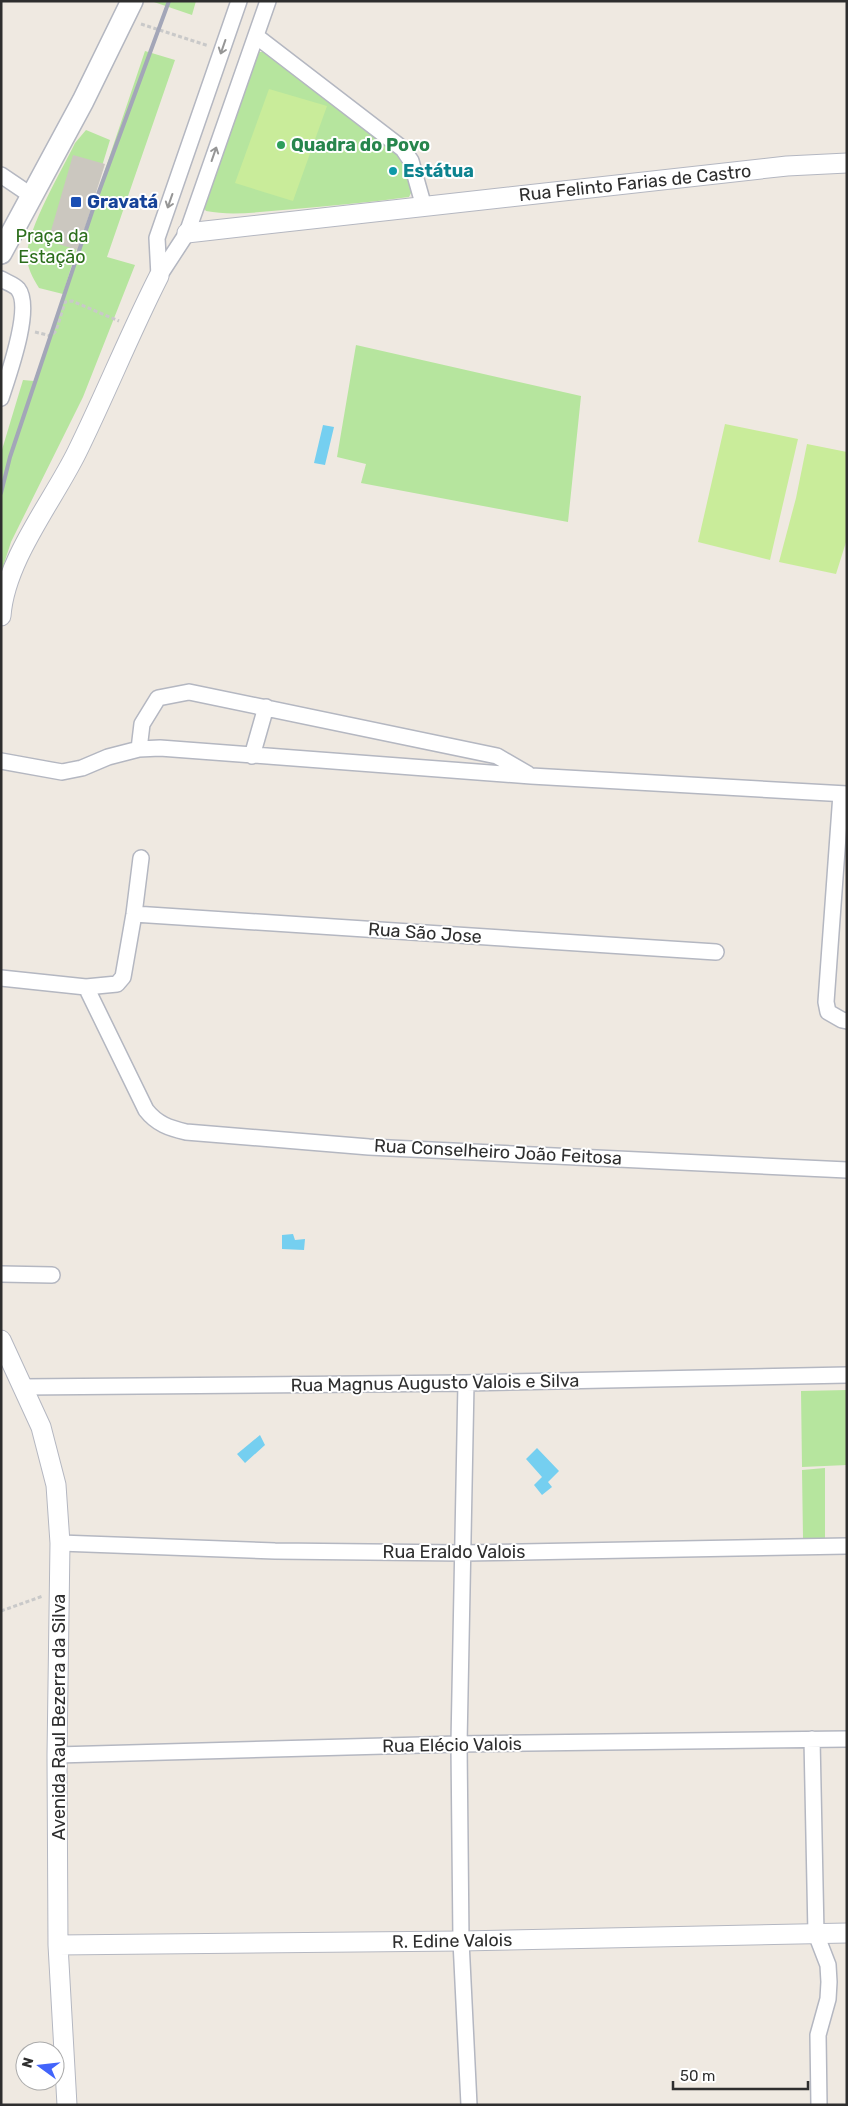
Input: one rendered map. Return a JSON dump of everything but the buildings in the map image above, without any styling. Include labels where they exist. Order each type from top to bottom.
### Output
[{"type":"main road","points":[[1,253],[83,101],[132,1]]},
{"type":"street","points":[[159,276],[157,238],[239,1]]},
{"type":"street","points":[[2,610],[10,580],[31,533],[77,453],[133,326],[159,276],[187,233],[268,1]]},
{"type":"street","points":[[256,36],[403,149],[411,162],[424,207]]},
{"type":"street","points":[[197,121],[223,129]]},
{"type":"street","name":"Rua Felinto Farias de Castro","points":[[187,233],[778,167],[847,163]]},
{"type":"street","points":[[1,175],[32,196]]},
{"type":"street","points":[[157,238],[187,233]]},
{"type":"street","points":[[1,279],[18,288],[23,300],[21,329],[1,398]]},
{"type":"street","points":[[139,750],[142,724],[158,698],[190,692],[336,724],[497,756],[531,776]]},
{"type":"street","points":[[252,756],[266,708]]},
{"type":"street","points":[[1,761],[62,772],[82,768],[108,757],[139,750],[160,748],[531,776],[844,794],[826,1002],[828,1012],[847,1021]]},
{"type":"street","points":[[1,978],[86,987],[117,984],[123,977],[141,858]]},
{"type":"street","name":"Rua São Jose","points":[[134,914],[716,952]]},
{"type":"street","name":"Rua Conselheiro João Feitosa","points":[[86,987],[146,1110],[153,1119],[168,1128],[186,1132],[369,1146],[847,1170]]},
{"type":"street","points":[[1,1274],[52,1275]]},
{"type":"street","name":"Avenida Raul Bezerra da Silva","points":[[1,1340],[40,1427],[56,1485],[60,1543],[57,1755],[58,1945],[67,2105]]},
{"type":"street","name":"Rua Magnus Augusto Valois e Silva","points":[[23,1387],[466,1383],[847,1375]]},
{"type":"street","points":[[466,1383],[459,1744],[461,1941],[469,2105]]},
{"type":"street","name":"Rua Eraldo Valois","points":[[60,1543],[275,1551],[463,1553],[847,1546]]},
{"type":"street","points":[[812,1739],[816,1934],[828,1965],[829,1982],[828,1999],[818,2035],[819,2105]]},
{"type":"street","name":"Rua Elécio Valois","points":[[57,1755],[459,1744],[847,1739]]},
{"type":"street","name":"R. Edine Valois","points":[[58,1945],[461,1941],[847,1933]]},
{"type":"path","points":[[149,27],[191,40]]},
{"type":"path","points":[[21,329],[51,336],[56,331],[65,302],[72,301],[133,326]]},
{"type":"path","points":[[1,1611],[60,1590]]},
{"type":"green space","points":[[151,1],[196,1],[192,15]]},
{"type":"green space","points":[[145,51],[175,60],[107,257],[135,265],[83,397],[11,542],[1,573],[1,453],[23,380],[34,381]]},
{"type":"green space","points":[[256,52],[263,52],[268,55],[391,147],[400,157],[414,187],[409,197],[254,213],[206,211],[203,207]]},
{"type":"green space","name":"Quadra do Povo","points":[[269,89],[327,106],[293,201],[235,183]]},
{"type":"green space","name":"Praça da Estação","points":[[86,130],[110,140],[63,294],[39,288],[28,265],[27,256],[29,244],[39,216],[75,143]]},
{"type":"green space","points":[[356,345],[581,396],[568,522],[361,483],[366,464],[337,457]]},
{"type":"green space","points":[[725,424],[798,439],[770,560],[698,542]]},
{"type":"green space","points":[[807,444],[847,452],[847,539],[836,574],[779,562],[796,498]]},
{"type":"green space","points":[[847,1390],[847,1465],[802,1467],[801,1391]]},
{"type":"green space","points":[[825,1468],[825,1538],[803,1538],[802,1470]]},
{"type":"water","points":[[323,425],[334,427],[325,465],[314,463]]},
{"type":"water","points":[[293,1234],[295,1240],[305,1239],[304,1250],[282,1249],[282,1235]]},
{"type":"water","points":[[260,1435],[265,1445],[245,1463],[237,1454]]},
{"type":"water","points":[[537,1448],[559,1471],[548,1482],[552,1487],[542,1495],[534,1485],[542,1477],[526,1459]]},
{"type":"railway","points":[[1,493],[10,457],[97,197],[169,1]]},
{"type":"place","name":"Quadra do Povo","points":[[281,145]]},
{"type":"place","name":"Estátua","points":[[393,171]]},
{"type":"place","name":"Gravatá","points":[[76,202]]}]
